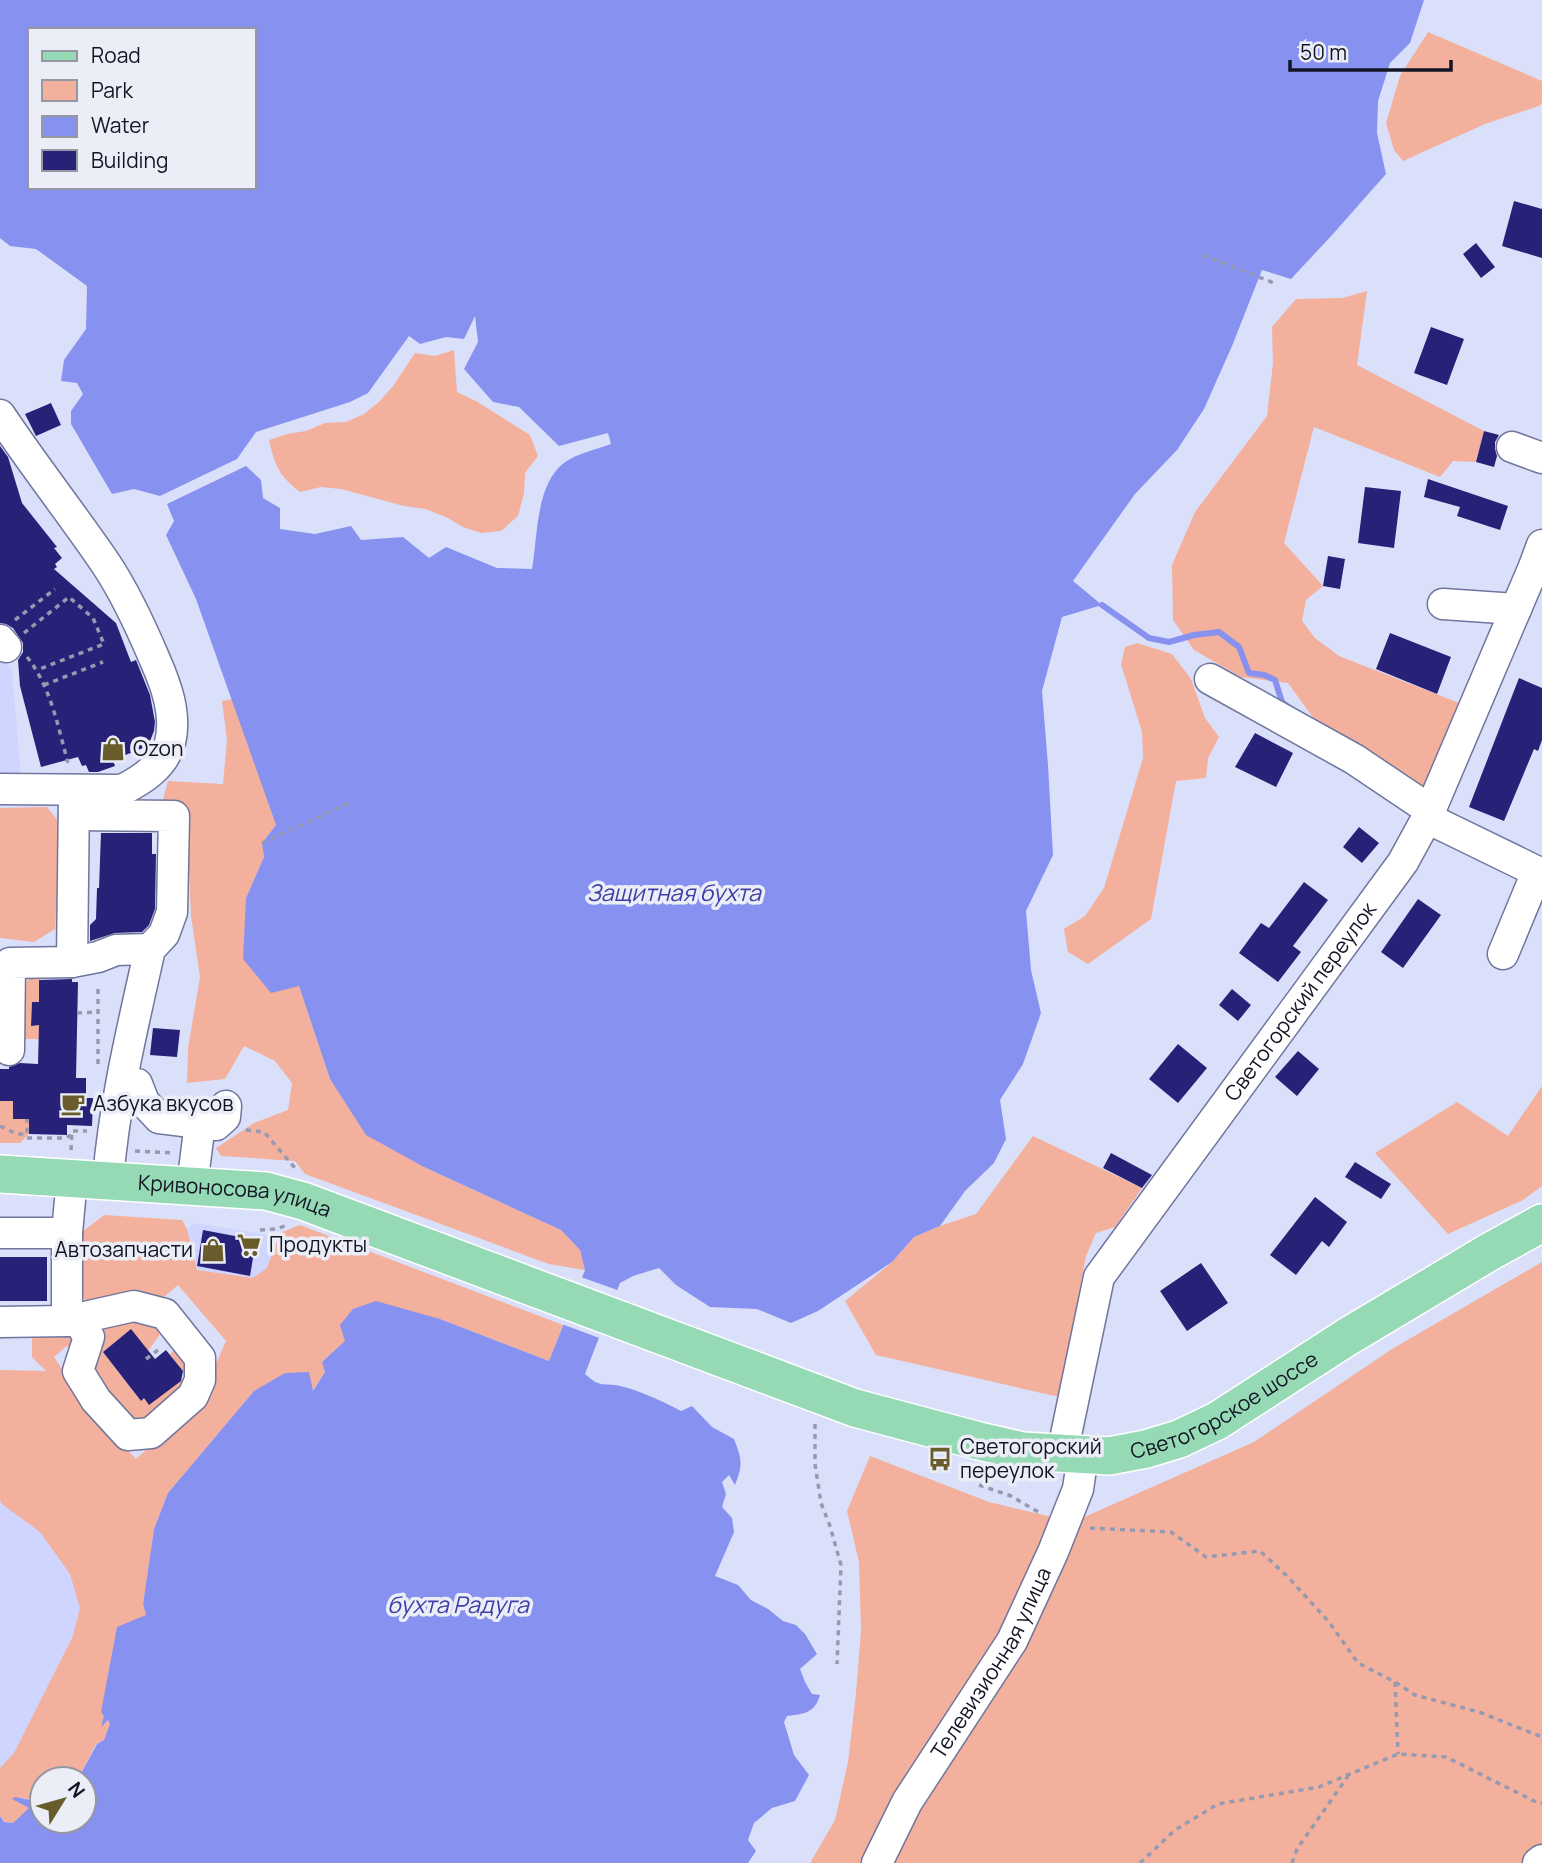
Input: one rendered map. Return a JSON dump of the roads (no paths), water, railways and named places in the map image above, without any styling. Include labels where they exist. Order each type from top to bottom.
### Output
[{"type":"main road","name":"Кривоносова улица","points":[[0,1174],[72,1164],[194,1171],[303,1201],[638,1326]]},
{"type":"main road","name":"Светогорское шоссе","points":[[638,1326],[855,1408],[1023,1451],[1109,1456],[1179,1439],[1217,1421],[1347,1336],[1542,1223]]},
{"type":"street","points":[[0,415],[107,566],[138,621],[168,690],[172,717],[170,744],[157,767],[140,781],[122,789],[64,784],[0,789]]},
{"type":"street","points":[[1512,447],[1542,458]]},
{"type":"street","name":"Светогорский переулок","points":[[1072,1454],[1099,1277],[1403,862],[1429,814],[1539,562]]},
{"type":"street","points":[[1443,604],[1516,610]]},
{"type":"street","points":[[1210,679],[1354,759],[1429,814],[1540,874],[1503,954]]},
{"type":"street","points":[[64,784],[174,816],[172,912],[164,934],[150,949],[122,1083],[109,1166]]},
{"type":"street","points":[[64,784],[85,960]]},
{"type":"street","points":[[12,1049],[10,963],[85,960],[116,950],[150,949]]},
{"type":"street","points":[[122,1083],[137,1084],[144,1102],[159,1118],[214,1118],[194,1171]]},
{"type":"street","points":[[0,1322],[72,1320],[134,1306],[165,1314],[200,1359],[200,1380],[192,1396],[151,1433],[128,1435],[96,1400],[78,1371],[89,1337],[72,1320],[67,1234],[72,1164]]},
{"type":"street","points":[[0,1233],[67,1234]]},
{"type":"street","name":"Телевизионная улица","points":[[877,1863],[907,1802],[1013,1641],[1078,1489],[1072,1454]]},
{"type":"water","name":"Защитная бухта","points":[[0,0],[1424,0],[1410,43],[1390,63],[1378,101],[1377,133],[1386,174],[1291,279],[1262,270],[1204,409],[1177,450],[1135,494],[1073,581],[1102,605],[1062,617],[1042,691],[1053,855],[1026,911],[1031,970],[1041,1013],[1023,1064],[1000,1100],[1006,1139],[994,1163],[965,1191],[940,1226],[914,1237],[892,1262],[818,1311],[791,1323],[757,1309],[710,1307],[676,1285],[659,1268],[633,1276],[620,1283],[585,1374],[599,1383],[636,1391],[681,1411],[692,1406],[712,1427],[734,1439],[740,1467],[735,1485],[729,1475],[722,1482],[726,1494],[722,1507],[732,1518],[734,1532],[715,1576],[738,1585],[751,1600],[783,1621],[796,1625],[817,1654],[800,1669],[812,1694],[820,1695],[818,1701],[812,1709],[787,1716],[784,1722],[794,1755],[809,1775],[795,1801],[772,1808],[754,1823],[748,1840],[756,1851],[748,1863],[0,1863],[0,1816],[4,1822],[13,1823],[28,1809],[28,1835],[98,1835],[98,1765],[86,1765],[97,1744],[104,1740],[110,1724],[108,1720],[101,1727],[104,1716],[101,1712],[117,1627],[146,1615],[143,1604],[154,1529],[168,1493],[254,1391],[285,1373],[309,1372],[313,1391],[325,1372],[322,1362],[345,1341],[340,1325],[353,1309],[376,1301],[440,1319],[549,1361],[585,1270],[580,1250],[561,1230],[424,1167],[366,1135],[330,1079],[299,986],[271,993],[243,959],[246,898],[264,857],[262,843],[276,825],[196,599],[166,535],[174,521],[167,504],[246,466],[261,480],[263,498],[280,508],[280,529],[315,534],[351,526],[361,540],[403,537],[429,558],[446,547],[497,568],[532,569],[540,509],[550,480],[570,459],[611,444],[608,433],[559,446],[519,407],[493,402],[464,369],[478,342],[475,316],[464,339],[446,337],[420,344],[409,336],[368,393],[350,402],[256,432],[237,459],[160,496],[134,489],[112,494],[71,424],[71,411],[83,394],[77,383],[61,381],[64,360],[86,329],[87,286],[36,249],[10,246],[0,238]]},
{"type":"water","name":"Защитная бухта","points":[[15,1797],[28,1800],[28,1807],[12,1799]]},
{"type":"waterway","points":[[1102,605],[1149,638],[1169,642],[1219,632],[1239,647],[1249,673],[1275,680],[1282,702],[1291,709]]},
{"type":"place","name":"Ozon","points":[[113,749]]},
{"type":"place","name":"Азбука вкусов","points":[[73,1104]]},
{"type":"place","name":"Продукты","points":[[249,1245]]},
{"type":"place","name":"Автозапчасти","points":[[213,1250]]},
{"type":"place","name":"Светогорский переулок","points":[[940,1459]]},
{"type":"water label","name":"бухта Радуга","points":[[458,1605]]}]
